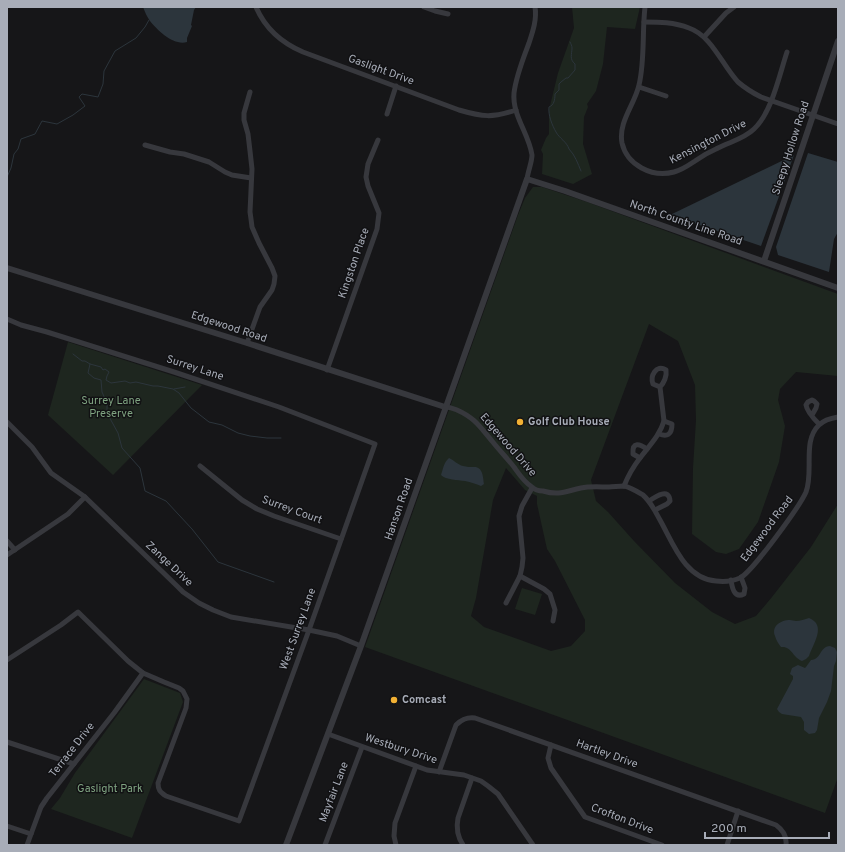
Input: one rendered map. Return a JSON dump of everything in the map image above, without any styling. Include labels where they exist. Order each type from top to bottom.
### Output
[{"type":"street","name":"Gaslight Drive","points":[[256,7],[262,19],[272,32],[292,47],[459,110],[478,115],[497,115],[516,110]]},
{"type":"street","points":[[424,7],[448,14]]},
{"type":"street","points":[[527,179],[532,154],[530,144],[516,110],[514,95],[516,80],[534,27],[536,12],[535,7]]},
{"type":"street","name":"Kensington Drive","points":[[645,7],[642,68],[639,87],[622,126],[621,132],[622,142],[629,158],[635,164],[646,170],[667,173],[681,170],[707,154],[746,135],[754,129],[764,116],[772,100],[787,52]]},
{"type":"street","points":[[704,37],[726,13],[734,7]]},
{"type":"street","points":[[644,22],[669,22],[690,28],[704,37],[738,81],[753,93],[838,124]]},
{"type":"street","name":"Sleepy Hollow Road","points":[[764,261],[838,41]]},
{"type":"street","points":[[387,114],[396,86]]},
{"type":"street","points":[[639,87],[666,96]]},
{"type":"street","points":[[247,343],[260,307],[272,290],[275,276],[252,227],[250,212],[252,169],[244,116],[250,92]]},
{"type":"street","name":"Kingston Place","points":[[327,370],[377,229],[379,213],[366,177],[368,164],[378,140]]},
{"type":"street","points":[[145,144],[209,162],[232,175],[251,178]]},
{"type":"street","name":"North County Line Road","points":[[527,179],[838,288]]},
{"type":"street","name":"Hanson Road","points":[[286,845],[361,646],[527,179]]},
{"type":"street","name":"Edgewood Road","points":[[7,268],[445,407]]},
{"type":"street","name":"Surrey Lane","points":[[7,319],[21,325],[174,372],[279,407],[375,444]]},
{"type":"street","points":[[624,486],[630,473],[658,434],[664,421],[660,387]]},
{"type":"street","name":"Edgewood Drive","points":[[445,407],[451,407],[462,412],[475,421],[532,488]]},
{"type":"street","points":[[812,415],[819,424],[838,416]]},
{"type":"street","points":[[658,434],[667,436],[670,434],[672,424],[664,421]]},
{"type":"street","name":"Zange Drive","points":[[7,422],[32,447],[51,473],[85,497],[180,589],[199,603],[231,617],[337,636],[361,646]]},
{"type":"street","name":"Edgewood Road","points":[[532,488],[551,494],[564,493],[582,488],[624,486],[633,490],[649,501],[676,550],[691,570],[697,575],[713,581],[722,582],[731,580],[741,577],[752,568],[795,510],[806,492],[810,475],[809,446],[814,430],[819,424]]},
{"type":"street","name":"West Surrey Lane","points":[[143,673],[179,688],[183,691],[187,699],[186,708],[158,783],[159,790],[166,796],[238,821],[309,630],[375,444]]},
{"type":"street","points":[[640,458],[633,454],[634,447],[637,444],[641,444],[647,449]]},
{"type":"street","name":"Surrey Court","points":[[200,466],[242,500],[257,509],[341,539]]},
{"type":"street","points":[[506,603],[520,576],[523,558],[519,512],[532,488]]},
{"type":"street","points":[[649,501],[663,493],[666,493],[668,496],[670,501],[655,510]]},
{"type":"street","points":[[7,555],[68,514],[85,497]]},
{"type":"street","points":[[7,541],[15,550]]},
{"type":"street","points":[[520,576],[544,589],[550,594],[555,610],[553,621]]},
{"type":"street","points":[[731,580],[734,592],[739,596],[744,594],[745,588],[741,577]]},
{"type":"street","points":[[7,660],[61,625],[78,612],[128,661],[143,673]]},
{"type":"street","name":"Terrace Drive","points":[[27,845],[41,807],[47,798],[114,713],[143,673]]},
{"type":"street","name":"Hartley Drive","points":[[439,772],[454,729],[458,722],[466,718],[480,719],[767,821],[783,830],[786,836],[786,845]]},
{"type":"street","name":"Westbury Drive","points":[[328,734],[427,770],[454,773],[472,778],[488,786],[498,794],[533,845]]},
{"type":"street","points":[[7,742],[74,764]]},
{"type":"street","name":"Crofton Drive","points":[[551,745],[548,758],[551,768],[585,817],[662,845]]},
{"type":"street","name":"Mayfair Lane","points":[[325,845],[362,747]]},
{"type":"street","points":[[396,845],[394,836],[395,823],[416,766]]},
{"type":"street","points":[[463,845],[457,834],[457,823],[472,778]]},
{"type":"street","points":[[727,845],[738,811]]},
{"type":"street","points":[[7,826],[31,834]]},
{"type":"green space","points":[[572,7],[640,7],[635,29],[607,27],[603,64],[596,91],[587,104],[588,107],[584,117],[583,144],[592,174],[573,184],[542,174],[543,154],[541,150],[549,134],[549,110],[558,73],[574,28]]},
{"type":"green space","points":[[533,187],[542,187],[838,294],[838,376],[796,372],[780,389],[778,400],[785,426],[779,462],[758,522],[739,549],[726,554],[716,552],[692,534],[693,468],[696,420],[695,385],[678,341],[649,324],[591,480],[596,501],[675,583],[712,612],[735,624],[756,616],[811,547],[838,504],[838,777],[825,813],[365,647],[525,198]],"holes":[[[506,468],[525,490],[537,496],[537,504],[547,549],[555,561],[585,620],[585,631],[571,646],[551,651],[484,627],[471,616],[476,598],[493,500]]]},
{"type":"green space","name":"Surrey Lane Preserve","points":[[68,342],[202,385],[113,475],[48,415]]},
{"type":"green space","points":[[522,588],[542,594],[535,615],[515,609]]},
{"type":"green space","name":"Gaslight Park","points":[[144,679],[180,693],[183,702],[132,838],[51,809],[60,798],[75,773]]},
{"type":"shaded area","points":[[143,7],[196,7],[187,42],[177,42],[167,37],[150,21]]},
{"type":"shaded area","points":[[808,153],[838,162],[838,232],[834,239],[829,272],[778,255],[776,247]]},
{"type":"shaded area","points":[[794,155],[761,246],[670,215]]},
{"type":"shaded area","points":[[449,458],[467,467],[479,468],[482,472],[484,484],[481,486],[443,477],[441,475],[443,468]]},
{"type":"shaded area","points":[[809,618],[817,625],[818,630],[816,641],[809,656],[802,661],[788,648],[781,647],[776,639],[774,629],[780,622],[783,621],[798,621]]},
{"type":"shaded area","points":[[830,646],[835,648],[837,652],[831,691],[819,718],[817,730],[815,733],[809,734],[804,730],[804,722],[801,717],[782,714],[777,709],[793,679],[793,676],[790,674],[792,668],[798,665],[805,668],[811,660],[817,658],[824,648]]},
{"type":"waterway","points":[[7,177],[11,168],[14,154],[18,149],[21,139],[35,134],[42,121],[57,124],[73,115],[85,106],[79,97],[82,94],[98,97],[103,84],[104,71],[115,51],[136,38],[149,20]]},
{"type":"waterway","points":[[570,42],[572,47],[571,58],[575,64],[575,70],[568,78],[559,84],[559,90],[555,94],[554,102],[549,107],[549,113],[556,132],[567,144],[581,171]]},
{"type":"waterway","points":[[73,354],[82,361],[101,367],[103,370],[105,369],[109,372],[106,380],[111,383],[125,381],[130,383],[136,382],[173,389],[179,393],[191,408],[209,422],[222,425],[238,433],[250,436],[281,438]]},
{"type":"waterway","points":[[90,364],[88,373],[94,378],[101,380],[102,392],[107,403],[107,413],[118,433],[122,448],[140,468],[145,491],[166,501],[192,529],[218,562],[274,582]]},
{"type":"waterway","points":[[174,389],[185,387]]},
{"type":"place","name":"Golf Club House","points":[[520,422]]},
{"type":"place","name":"Comcast","points":[[394,700]]}]
